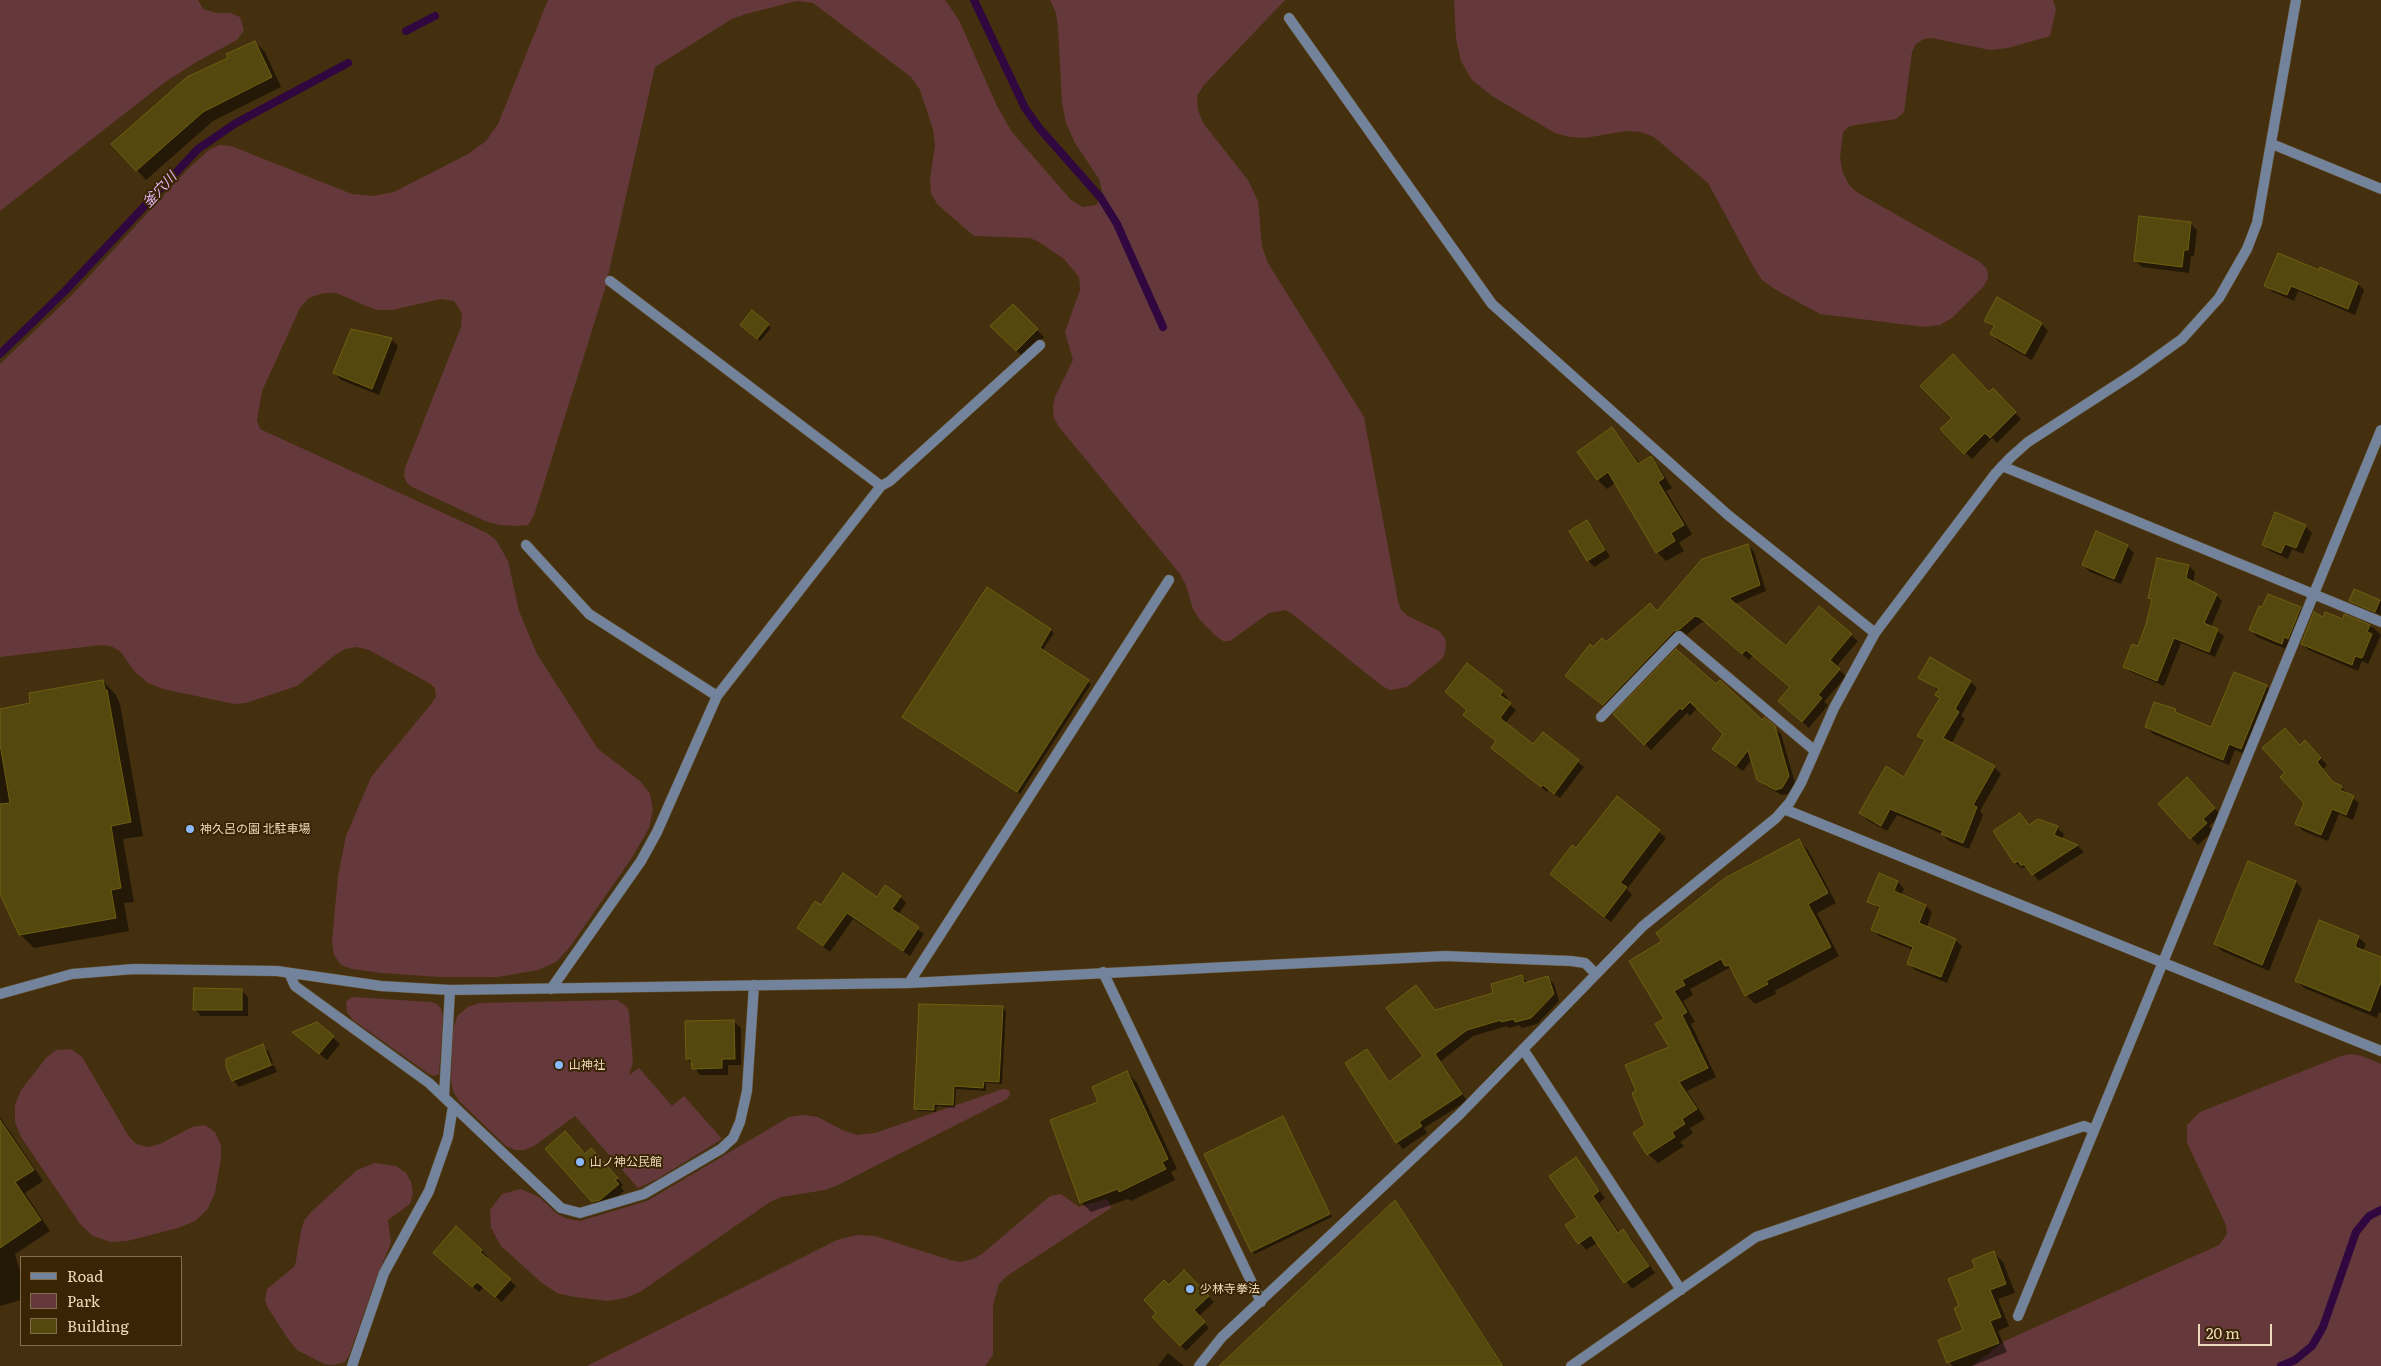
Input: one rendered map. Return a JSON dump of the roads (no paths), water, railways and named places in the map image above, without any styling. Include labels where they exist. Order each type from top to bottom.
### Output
[{"type":"street","points":[[1199,1366],[1222,1338],[1460,1114],[1664,907],[1760,833],[1784,809],[1801,783],[1834,708],[1874,633],[2002,466],[2028,442],[2182,340],[2202,320],[2230,282],[2247,249],[2257,223],[2296,0]]},
{"type":"street","points":[[1289,18],[1492,304],[1728,515],[1874,633]]},
{"type":"street","points":[[2272,144],[2381,189]]},
{"type":"street","points":[[610,281],[881,486]]},
{"type":"street","points":[[551,989],[645,854],[668,809],[717,696],[881,486],[890,481],[1040,345]]},
{"type":"street","points":[[2018,1316],[2381,430]]},
{"type":"street","points":[[2002,466],[2381,622]]},
{"type":"street","points":[[526,545],[589,614],[717,696]]},
{"type":"street","points":[[909,983],[1169,580]]},
{"type":"street","points":[[1602,717],[1679,636],[1815,751]]},
{"type":"street","points":[[1784,809],[2381,1052]]},
{"type":"street","points":[[0,994],[42,981],[103,970],[244,970],[289,973],[380,986],[450,990],[909,983],[1445,956],[1571,961],[1585,963],[1596,974]]},
{"type":"street","points":[[1103,972],[1261,1302]]},
{"type":"street","points":[[289,973],[295,986],[429,1083],[561,1208],[570,1212],[589,1211],[644,1194],[722,1149],[733,1138],[740,1122],[747,1091],[754,985]]},
{"type":"street","points":[[444,1097],[450,990]]},
{"type":"street","points":[[1523,1049],[1681,1290]]},
{"type":"street","points":[[352,1366],[384,1273],[429,1191],[448,1137],[453,1106]]},
{"type":"street","points":[[1571,1366],[1756,1237],[2084,1126],[2094,1130]]},
{"type":"waterway","points":[[974,0],[1025,108],[1040,129],[1101,198],[1117,224],[1163,327]]},
{"type":"waterway","name":"釜穴川","points":[[406,31],[435,16]]},
{"type":"waterway","name":"釜穴川","points":[[0,354],[65,291],[198,149],[236,123],[348,63]]},
{"type":"waterway","points":[[2281,1366],[2295,1360],[2312,1346],[2323,1327],[2356,1232],[2369,1216],[2381,1210]]},
{"type":"place","name":"神久呂の園 北駐車場","points":[[190,829]]},
{"type":"place","name":"山神社","points":[[559,1065]]},
{"type":"place","name":"山ノ神公民館","points":[[580,1162]]},
{"type":"place","name":"少林寺拳法","points":[[1190,1289]]}]
